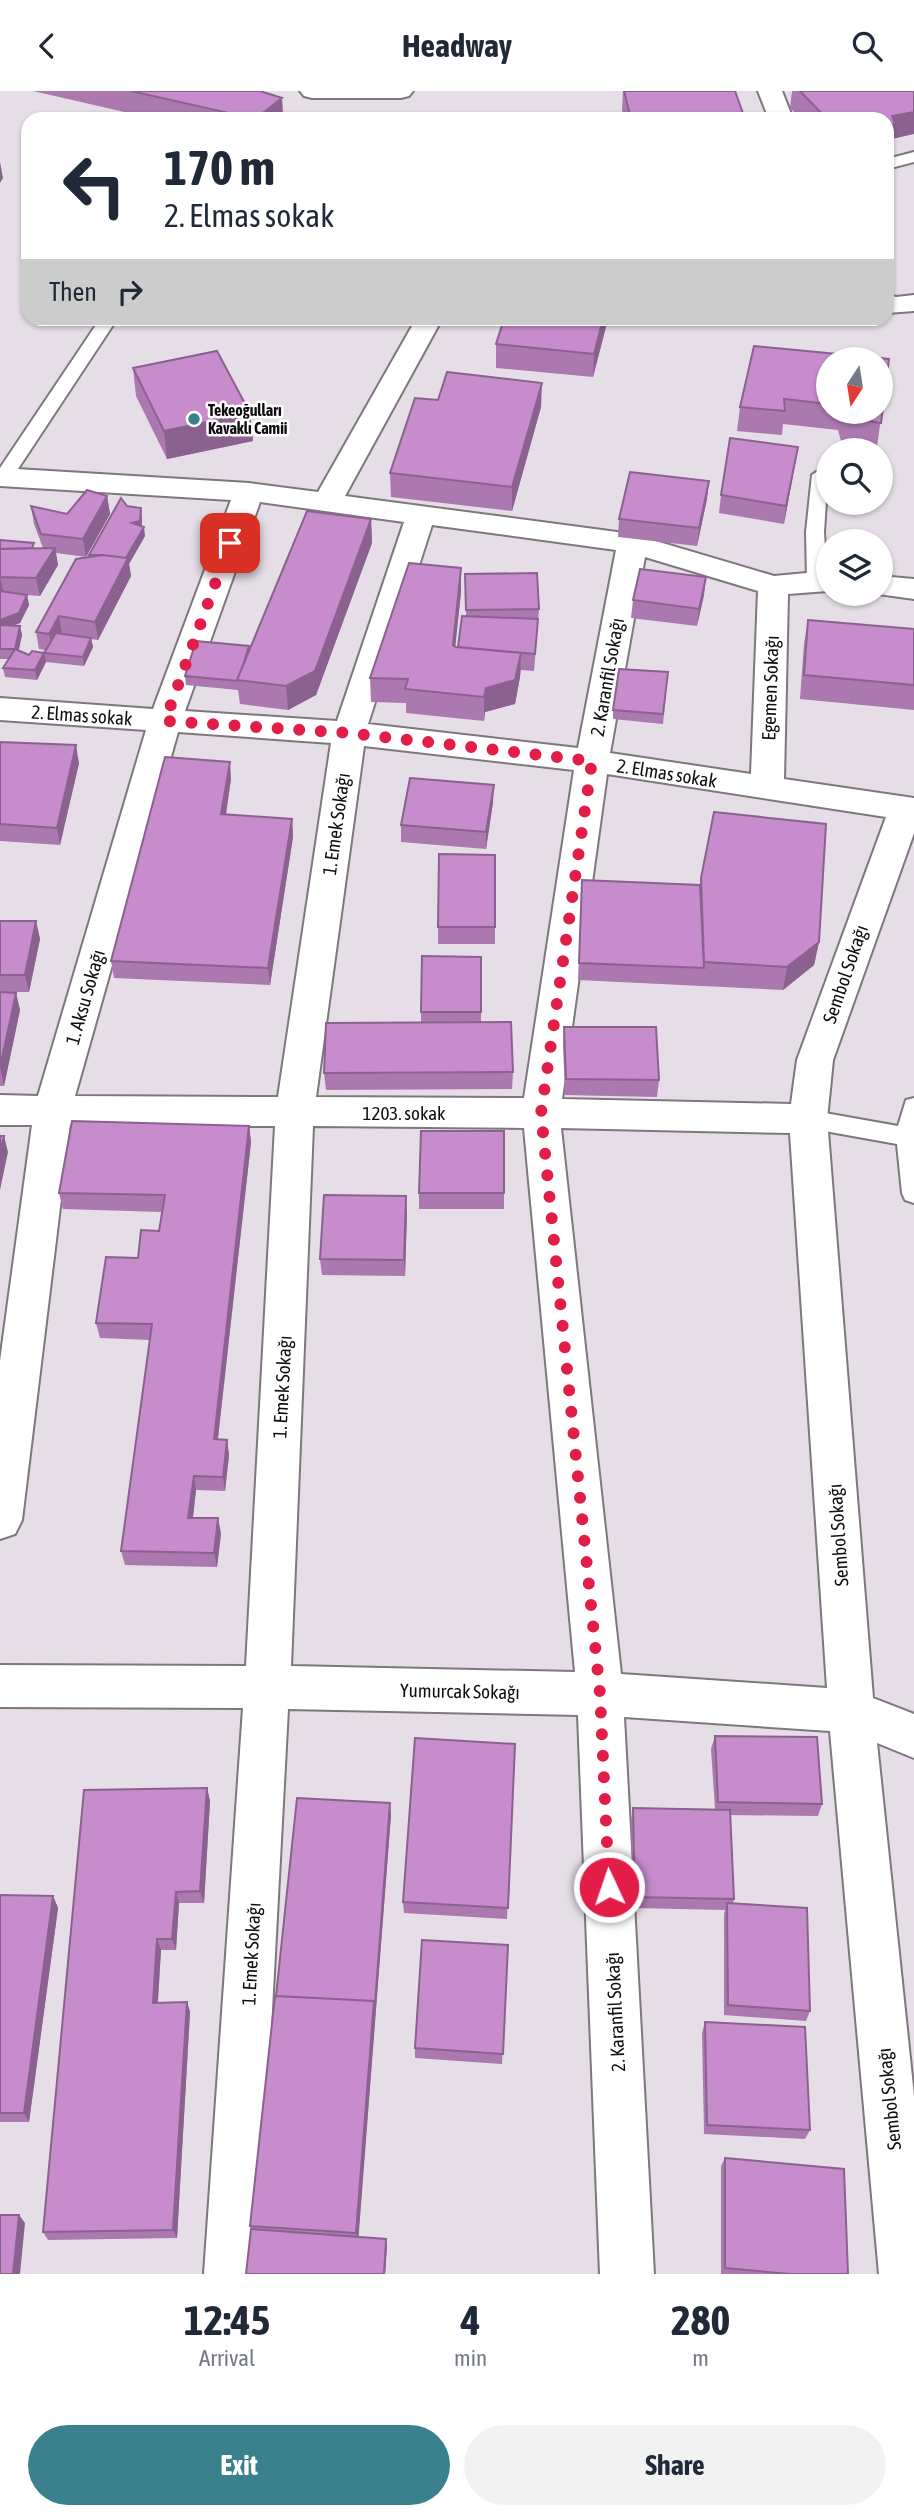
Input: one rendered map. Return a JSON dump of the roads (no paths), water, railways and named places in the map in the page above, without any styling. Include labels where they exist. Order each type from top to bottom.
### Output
[{"type":"street","points":[[312,91],[401,91]]},
{"type":"street","points":[[770,91],[778,112]]},
{"type":"street","points":[[894,306],[914,303]]},
{"type":"street","points":[[327,502],[425,326]]},
{"type":"street","points":[[1,480],[249,492],[632,543],[773,586],[816,582]]},
{"type":"street","name":"1. Aksu Sokağı","points":[[0,1520],[53,1109],[165,721],[249,492]]},
{"type":"street","name":"1. Emek Sokağı","points":[[232,2274],[267,1687],[295,1112],[349,733],[421,515]]},
{"type":"street","name":"2. Karanfil Sokağı","points":[[627,2274],[600,1694],[541,1113],[592,761],[632,543]]},
{"type":"street","name":"Egemen Sokağı","points":[[767,789],[773,586]]},
{"type":"street","points":[[893,587],[914,589]]},
{"type":"street","name":"2. Elmas sokak","points":[[0,709],[349,733],[592,761],[910,810]]},
{"type":"street","name":"Sembol Sokağı","points":[[906,2274],[851,1711],[808,1119],[815,1060],[842,980],[910,810]]},
{"type":"street","name":"1203. sokak","points":[[0,1110],[541,1113],[808,1119]]},
{"type":"street","name":"Yumurcak Sokağı","points":[[0,1686],[267,1687],[600,1694],[851,1711],[914,1736]]},
{"type":"lane","points":[[894,162],[914,157]]},
{"type":"lane","points":[[1,480],[102,326]]},
{"type":"lane","points":[[816,539],[817,515]]},
{"type":"lane","points":[[914,1107],[908,1137],[914,1193]]},
{"type":"lane","points":[[808,1119],[908,1137]]},
{"type":"place","name":"Tekeoğulları Kavaklı Camii","points":[[194,419]]}]
